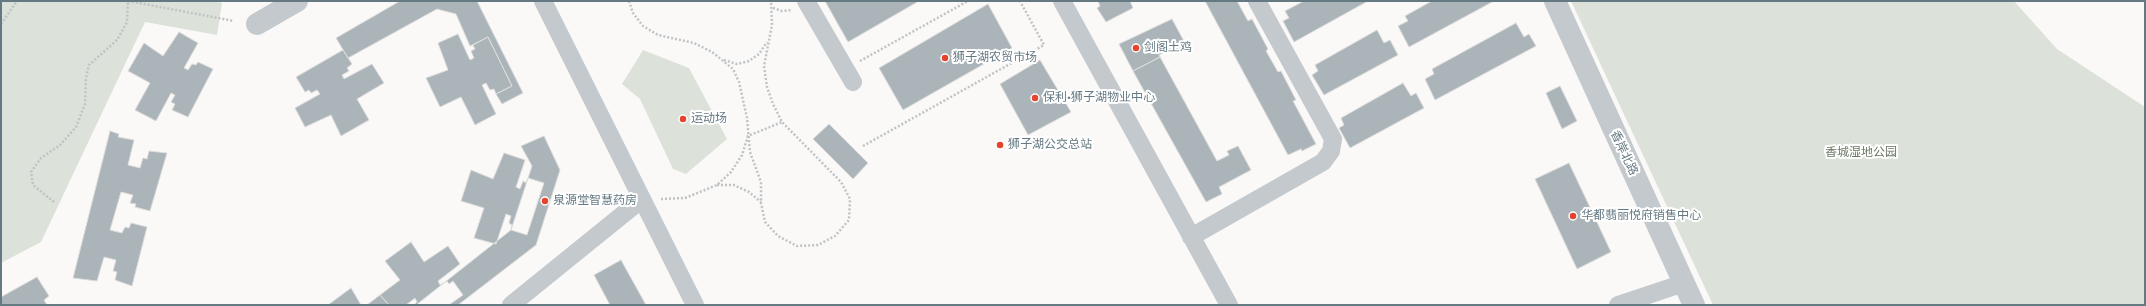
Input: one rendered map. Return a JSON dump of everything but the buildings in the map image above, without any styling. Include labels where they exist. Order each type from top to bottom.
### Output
[{"type":"street","points":[[257,24],[297,1]]},
{"type":"street","points":[[544,1],[695,305]]},
{"type":"street","points":[[1062,1],[1191,237],[1230,305]]},
{"type":"street","points":[[1191,237],[1322,162],[1331,151],[1332,139],[1257,1]]},
{"type":"street","name":"香岸北路","points":[[1555,1],[1694,305]]},
{"type":"street","points":[[802,3],[850,75]]},
{"type":"street","points":[[511,305],[642,199]]},
{"type":"street","points":[[1618,305],[1684,283]]},
{"type":"path","points":[[1,24],[17,1]]},
{"type":"path","points":[[54,202],[34,185],[31,172],[41,158],[60,145],[76,127],[85,104],[86,78],[89,65],[100,53],[116,40],[127,22],[128,1],[234,21]]},
{"type":"path","points":[[629,1],[633,13],[643,26],[658,35],[694,43],[723,60],[737,64],[750,61],[759,54],[768,41]]},
{"type":"path","points":[[723,60],[733,70],[740,82],[747,118],[750,152],[761,182],[761,202],[765,222],[778,236],[796,246],[818,245],[835,236],[848,220],[850,199],[841,182],[782,122],[767,88],[764,66],[772,25],[771,1]]},
{"type":"path","points":[[850,75],[968,1]]},
{"type":"path","points":[[864,146],[1044,45],[1020,1]]},
{"type":"path","points":[[772,8],[782,11],[791,10],[802,3]]},
{"type":"path","points":[[748,136],[782,122]]},
{"type":"path","points":[[642,199],[685,198],[717,185],[731,172],[742,155],[748,136]]},
{"type":"path","points":[[717,185],[734,185],[749,192],[761,202]]},
{"type":"green space","points":[[1,1],[215,1],[222,3],[217,35],[145,22],[41,242],[1,263]]},
{"type":"green space","name":"香城湿地公园","points":[[1571,1],[2014,1],[2057,49],[2145,107],[2145,305],[1713,305]]},
{"type":"green space","name":"运动场","points":[[643,50],[689,68],[727,139],[686,174],[673,169],[640,99],[622,84]]},
{"type":"place","name":"剑阁土鸡","points":[[1136,48]]},
{"type":"place","name":"狮子湖农贸市场","points":[[945,58]]},
{"type":"place","name":"保利·狮子湖物业中心","points":[[1035,98]]},
{"type":"place","name":"运动场","points":[[683,119]]},
{"type":"place","name":"狮子湖公交总站","points":[[1000,145]]},
{"type":"place","name":"泉源堂智慧药房","points":[[545,201]]},
{"type":"place","name":"华都翡丽悦府销售中心","points":[[1573,216]]}]
